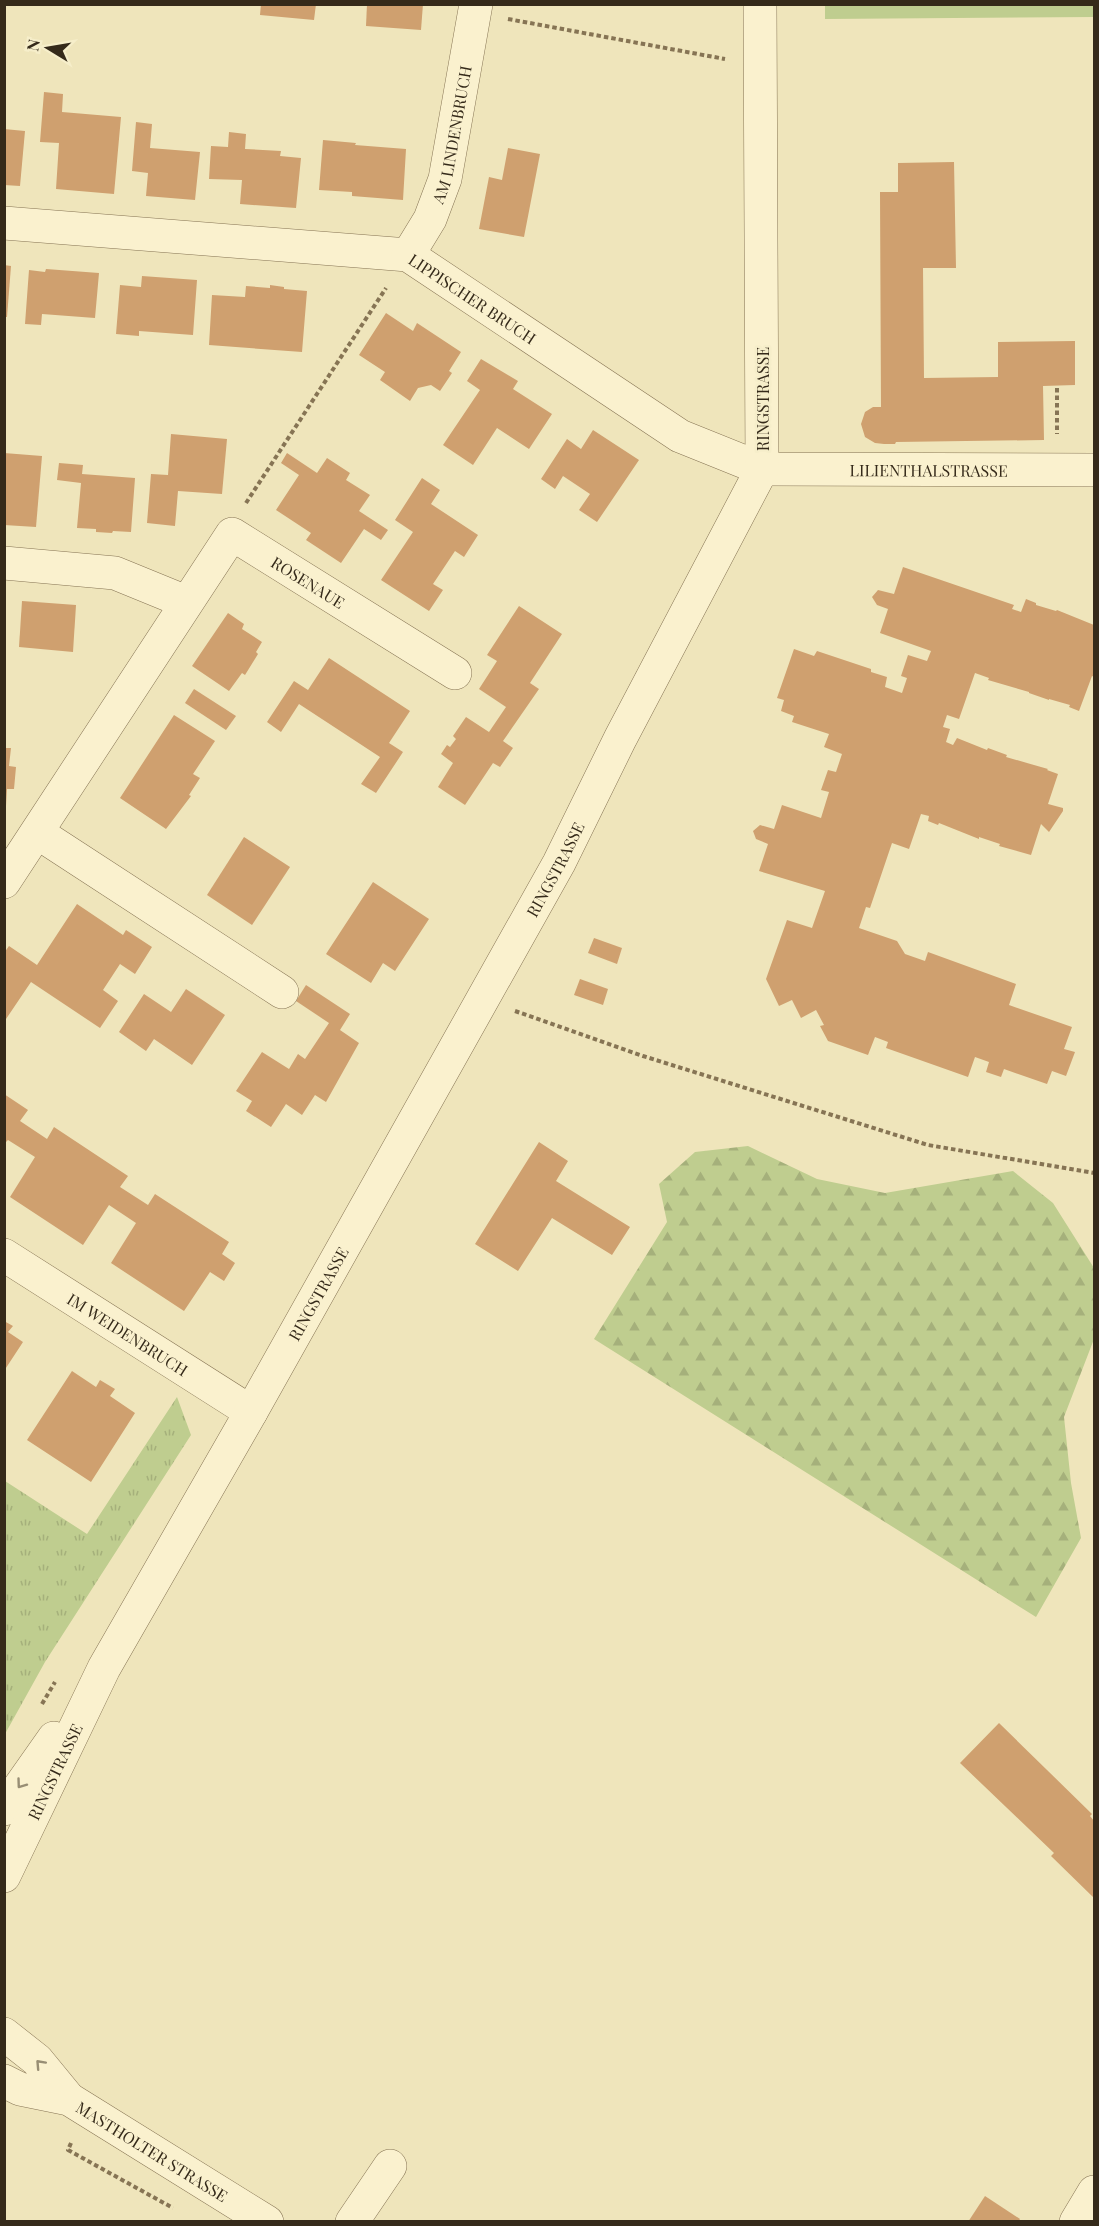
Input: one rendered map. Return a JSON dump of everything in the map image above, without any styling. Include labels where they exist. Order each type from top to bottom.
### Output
[{"type":"street","name":"RINGSTRASSE","points":[[4,1876],[104,1668],[483,1000],[558,863],[762,469],[760,4]]},
{"type":"street","name":"AM LINDENBRUCH","points":[[408,255],[429,219],[446,179],[476,9]]},
{"type":"street","name":"LIPPISCHER BRUCH","points":[[4,223],[408,255],[680,436],[762,469]]},
{"type":"street","name":"LILIENTHALSTRASSE","points":[[762,469],[1095,470]]},
{"type":"street","points":[[4,882],[232,534]]},
{"type":"street","name":"ROSENAUE","points":[[232,534],[455,673]]},
{"type":"street","points":[[4,564],[115,573],[186,602]]},
{"type":"street","points":[[38,832],[282,992]]},
{"type":"street","name":"IM WEIDENBRUCH","points":[[4,1255],[251,1412]]},
{"type":"street","name":"RINGSTRASSE","points":[[4,1809],[104,1668]]},
{"type":"street","name":"MASTHOLTER STRASSE","points":[[4,2034],[38,2060],[69,2099],[267,2222]]},
{"type":"street","name":"MASTHOLTER STRASSE","points":[[4,2081],[20,2089],[69,2099]]},
{"type":"street","points":[[352,2222],[390,2166]]},
{"type":"street","points":[[1076,2222],[1095,2192]]},
{"type":"path","points":[[476,9],[761,66]]},
{"type":"path","points":[[232,534],[238,515],[408,255]]},
{"type":"path","points":[[1057,388],[1057,471]]},
{"type":"path","points":[[483,1000],[643,1056],[928,1145],[1095,1173]]},
{"type":"green space","points":[[1094,4],[1094,17],[825,19],[825,5]]},
{"type":"green space","points":[[748,1146],[817,1179],[885,1193],[1013,1171],[1053,1203],[1094,1268],[1094,1339],[1064,1417],[1071,1483],[1081,1538],[1036,1617],[594,1339],[667,1222],[659,1184],[695,1152]]},
{"type":"green space","points":[[177,1397],[191,1435],[45,1662],[5,1734],[5,1481],[87,1534]]},
{"type":"building","points":[[261,4],[316,4],[314,20],[260,15]]},
{"type":"building","points":[[367,4],[423,4],[421,30],[366,26]]},
{"type":"building","points":[[44,92],[63,94],[62,112],[121,117],[114,194],[56,189],[59,143],[40,142]]},
{"type":"building","points":[[136,122],[152,124],[150,148],[200,152],[195,200],[146,196],[148,173],[132,171]]},
{"type":"building","points":[[4,129],[25,131],[20,186],[4,185]]},
{"type":"building","points":[[229,132],[246,134],[245,149],[281,151],[280,156],[301,158],[296,208],[240,204],[242,180],[209,179],[211,146],[228,147]]},
{"type":"building","points":[[323,140],[406,149],[403,200],[352,196],[352,192],[319,190]]},
{"type":"building","points":[[508,148],[540,154],[524,237],[479,229],[489,177],[502,180]]},
{"type":"building","points":[[954,162],[956,268],[923,268],[924,378],[998,377],[998,342],[1075,341],[1075,385],[1043,386],[1044,440],[884,444],[875,443],[865,437],[861,424],[865,412],[873,407],[881,407],[880,192],[898,192],[898,163]]},
{"type":"building","points":[[4,265],[11,266],[7,317],[4,317]]},
{"type":"building","points":[[46,269],[99,273],[95,318],[42,314],[41,325],[25,324],[29,270],[45,272]]},
{"type":"building","points":[[142,276],[197,280],[193,335],[139,331],[139,336],[116,334],[120,285],[141,287]]},
{"type":"building","points":[[270,285],[307,291],[302,352],[209,345],[212,295],[245,297],[246,286],[270,288]]},
{"type":"building","points":[[386,313],[413,331],[417,323],[461,352],[449,371],[452,373],[440,391],[431,385],[418,388],[410,401],[380,380],[385,372],[359,355]]},
{"type":"building","points":[[481,359],[518,381],[513,389],[552,414],[529,449],[497,428],[473,465],[443,445],[480,390],[467,381]]},
{"type":"building","points":[[593,430],[639,460],[597,522],[579,510],[590,494],[563,476],[555,489],[541,479],[567,439],[581,449]]},
{"type":"building","points":[[171,434],[227,439],[222,494],[178,491],[175,526],[147,523],[151,474],[168,475]]},
{"type":"building","points":[[4,453],[42,456],[36,527],[4,525]]},
{"type":"building","points":[[287,453],[317,473],[327,458],[350,473],[346,480],[370,495],[359,511],[388,530],[381,540],[364,529],[341,563],[306,540],[311,533],[276,510],[299,475],[281,463]]},
{"type":"building","points":[[59,463],[83,465],[82,474],[135,478],[131,532],[96,532],[96,529],[77,528],[81,483],[57,480]]},
{"type":"building","points":[[422,478],[440,490],[431,504],[478,535],[464,557],[455,551],[433,584],[443,590],[429,611],[381,580],[413,532],[395,520]]},
{"type":"building","points":[[903,567],[1014,605],[1012,609],[1021,612],[1026,599],[1036,605],[1057,610],[1094,625],[1094,677],[1092,676],[1079,711],[1069,707],[1070,705],[988,680],[989,678],[975,673],[959,719],[947,715],[943,727],[950,729],[946,742],[953,745],[957,738],[1058,774],[1048,804],[1063,808],[1063,811],[1049,832],[1041,824],[1031,855],[999,846],[1000,844],[979,837],[979,839],[939,823],[938,825],[928,821],[929,816],[921,814],[909,849],[892,843],[870,908],[866,907],[859,928],[897,941],[905,954],[925,961],[928,952],[1016,984],[1009,1005],[1072,1027],[1064,1049],[1075,1052],[1066,1076],[1052,1071],[1047,1084],[1004,1069],[1001,1077],[986,1072],[989,1062],[975,1057],[968,1077],[886,1048],[888,1042],[875,1037],[868,1055],[828,1041],[820,1026],[824,1025],[816,1010],[801,1018],[792,1000],[779,1006],[766,979],[787,920],[812,928],[825,891],[759,871],[768,844],[756,839],[753,831],[760,825],[774,829],[782,805],[821,818],[829,792],[821,790],[828,770],[836,772],[842,754],[824,747],[829,734],[792,722],[794,716],[781,711],[784,700],[777,698],[794,649],[814,656],[817,651],[871,669],[871,672],[887,677],[885,687],[902,693],[907,678],[901,676],[908,655],[927,661],[931,651],[880,633],[888,609],[877,605],[872,597],[878,590],[894,594]]},
{"type":"building","points":[[22,601],[76,605],[73,652],[19,647]]},
{"type":"building","points":[[519,606],[562,634],[530,683],[539,689],[503,741],[513,748],[500,767],[493,763],[465,805],[438,787],[453,763],[441,754],[447,745],[450,747],[456,739],[453,736],[466,717],[489,732],[506,707],[479,689],[497,661],[487,655]]},
{"type":"building","points":[[228,613],[244,624],[242,629],[262,642],[256,652],[258,654],[245,675],[242,673],[229,691],[192,666]]},
{"type":"building","points":[[329,658],[410,711],[389,743],[403,752],[376,793],[361,784],[380,757],[299,704],[281,732],[267,722],[294,681],[308,690]]},
{"type":"building","points":[[194,689],[236,716],[226,730],[185,703]]},
{"type":"building","points":[[174,715],[215,741],[193,774],[200,778],[189,795],[191,796],[166,829],[120,798]]},
{"type":"building","points":[[4,748],[11,748],[9,766],[16,767],[14,789],[7,789],[6,806],[4,806]]},
{"type":"building","points":[[244,837],[290,867],[252,925],[207,895]]},
{"type":"building","points":[[373,882],[429,919],[395,971],[383,963],[371,983],[326,954]]},
{"type":"building","points":[[77,904],[123,935],[126,930],[152,947],[135,974],[120,964],[103,990],[118,1001],[100,1028],[31,982],[4,1022],[4,953],[9,946],[37,965]]},
{"type":"building","points":[[594,938],[622,948],[617,964],[588,953]]},
{"type":"building","points":[[580,979],[608,989],[603,1005],[574,995]]},
{"type":"building","points":[[306,985],[350,1014],[340,1030],[359,1043],[326,1102],[315,1095],[302,1115],[286,1104],[271,1127],[246,1111],[252,1101],[236,1091],[262,1052],[289,1069],[298,1054],[305,1059],[329,1023],[296,1001]]},
{"type":"building","points":[[186,989],[225,1015],[192,1065],[154,1039],[146,1051],[119,1032],[144,994],[171,1012]]},
{"type":"building","points":[[4,1094],[28,1110],[20,1121],[47,1139],[54,1127],[128,1176],[120,1187],[148,1205],[155,1194],[229,1242],[222,1254],[235,1263],[224,1281],[210,1272],[184,1311],[111,1263],[136,1223],[109,1205],[83,1245],[10,1197],[35,1157],[8,1140],[4,1144]]},
{"type":"building","points":[[539,1142],[568,1161],[556,1181],[630,1227],[612,1255],[552,1218],[518,1271],[475,1244]]},
{"type":"building","points":[[4,1321],[13,1326],[8,1332],[23,1342],[4,1371]]},
{"type":"building","points":[[72,1371],[96,1387],[100,1380],[115,1389],[110,1396],[135,1413],[91,1482],[27,1440]]},
{"type":"building","points":[[999,1723],[1092,1814],[1090,1816],[1094,1821],[1094,1898],[1051,1856],[1054,1853],[960,1763]]},
{"type":"building","points":[[985,2196],[1020,2219],[1018,2222],[968,2222]]}]
